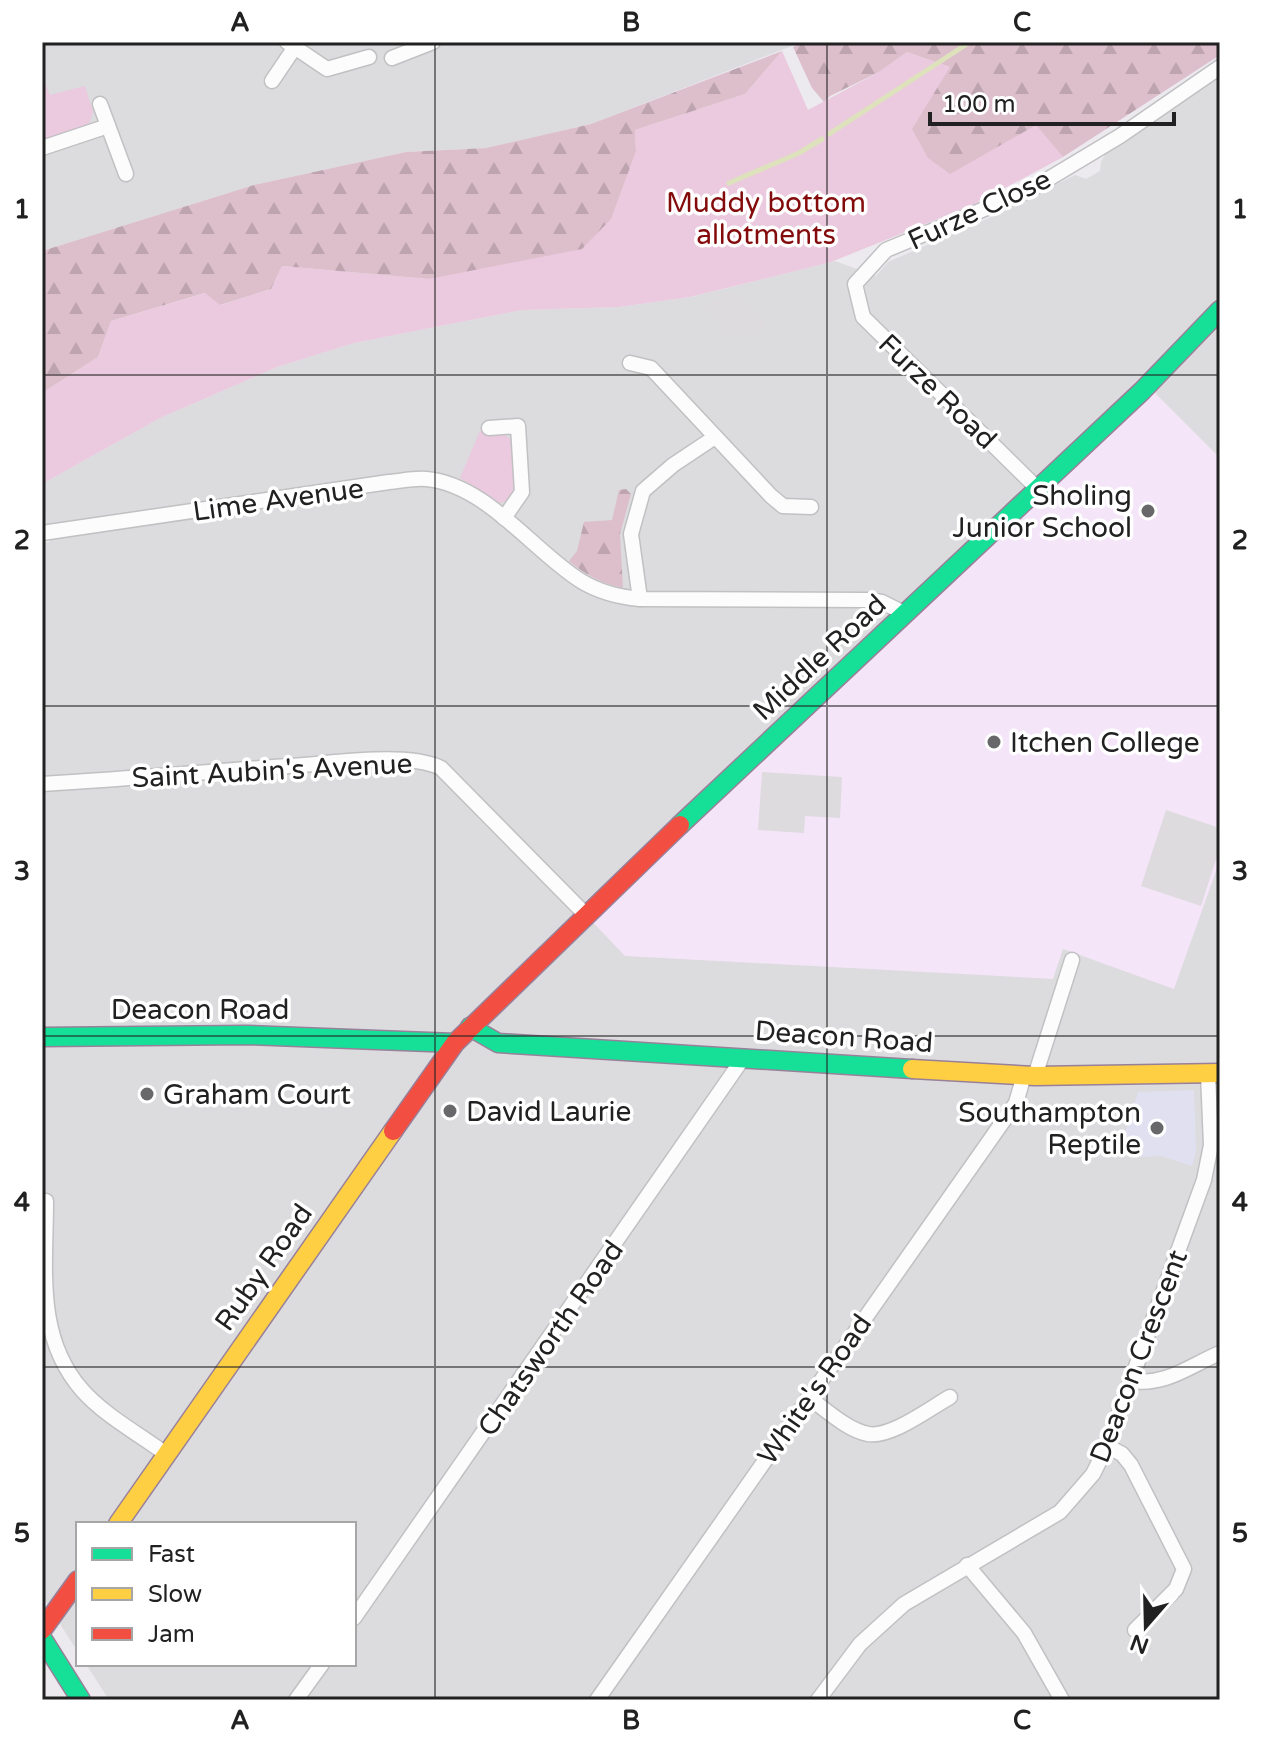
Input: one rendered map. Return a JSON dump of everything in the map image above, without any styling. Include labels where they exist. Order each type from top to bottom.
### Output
[{"type":"street","points":[[392,58],[417,45],[433,42]]},
{"type":"street","points":[[272,81],[291,45],[327,69],[369,57]]},
{"type":"street","name":"Furze Close","points":[[855,284],[886,250],[1030,190],[1120,136],[1220,67]]},
{"type":"street","points":[[100,104],[126,174]]},
{"type":"street","points":[[42,148],[108,126]]},
{"type":"street","name":"Furze Road","points":[[855,284],[863,317],[1038,489]]},
{"type":"street","name":"Middle Road","points":[[455,1043],[585,914],[1142,391],[1220,310]]},
{"type":"street","points":[[630,363],[651,368],[783,506],[811,507]]},
{"type":"street","points":[[489,428],[518,426],[522,492],[504,518]]},
{"type":"street","points":[[640,599],[631,534],[643,491],[673,465],[715,437]]},
{"type":"street","name":"Lime Avenue","points":[[42,526],[42,533],[410,479],[429,480],[461,490],[485,504],[579,580],[607,594],[640,599],[866,600],[882,602],[906,614]]},
{"type":"street","name":"Saint Aubin's Avenue","points":[[42,784],[346,763],[427,762],[441,768],[585,914]]},
{"type":"street","name":"White's Road","points":[[597,1700],[1016,1103],[1030,1076],[1072,960]]},
{"type":"street","name":"Deacon Road","points":[[470,1027],[498,1043],[1030,1076],[1214,1073]]},
{"type":"street","name":"Deacon Road","points":[[42,1037],[247,1035],[455,1043]]},
{"type":"street","name":"Ruby Road","points":[[119,1522],[455,1043]]},
{"type":"street","name":"Chatsworth Road","points":[[356,1615],[744,1057]]},
{"type":"street","name":"Deacon Crescent","points":[[818,1700],[850,1655],[883,1620],[967,1565],[1060,1512],[1093,1474],[1107,1446],[1209,1161],[1214,1073]]},
{"type":"street","points":[[46,1201],[46,1311],[57,1353],[84,1392],[166,1454]]},
{"type":"street","points":[[1131,1381],[1149,1384],[1165,1379],[1220,1353]]},
{"type":"street","points":[[808,1397],[850,1426],[869,1434],[891,1430],[950,1397]]},
{"type":"street","points":[[1107,1446],[1122,1454],[1131,1465],[1184,1569],[1176,1589],[1135,1630]]},
{"type":"street","points":[[967,1565],[1016,1622],[1062,1700]]},
{"type":"street","points":[[42,1630],[76,1583]]},
{"type":"street","points":[[42,1638],[81,1700]]},
{"type":"street","points":[[296,1700],[321,1666]]},
{"type":"shaded area","points":[[42,42],[802,42],[591,124],[486,148],[406,152],[254,185],[42,251]]},
{"type":"shaded area","points":[[1220,75],[1220,1700],[109,1700],[87,1666],[356,1666],[356,1522],[76,1522],[76,1649],[42,1596],[42,543],[50,542],[42,484],[160,418],[277,367],[354,343],[522,310],[619,307],[691,297],[835,261],[876,276],[888,262],[996,215],[1075,175],[1086,179],[1100,171],[1106,153]]},
{"type":"shaded area","points":[[725,293],[740,294],[765,325],[749,337],[739,334],[731,339],[704,307]]},
{"type":"shaded area","name":"Itchen College","points":[[1148,386],[1220,458],[1220,860],[1174,989],[1063,949],[1053,979],[625,956],[585,914]]},
{"type":"shaded area","points":[[762,772],[842,777],[840,818],[805,816],[804,833],[758,830]]},
{"type":"shaded area","points":[[1166,810],[1220,828],[1220,847],[1201,906],[1141,886]]},
{"type":"shaded area","points":[[1194,1090],[1196,1152],[1192,1166],[1161,1156],[1141,1157],[1119,1152],[1138,1092]]},
{"type":"green space","points":[[802,42],[1220,42],[1220,55],[1063,157],[1036,125],[950,174],[928,158],[912,129],[950,67],[907,52],[879,72],[824,102],[812,88],[793,47]]},
{"type":"green space","name":"Muddy bottom allotments","points":[[782,51],[808,110],[879,72],[907,52],[950,67],[1037,125],[1063,157],[977,203],[831,262],[690,297],[619,307],[522,310],[354,343],[277,367],[160,418],[42,484],[42,393],[98,357],[111,321],[206,293],[221,305],[271,289],[282,266],[429,279],[636,151],[635,130],[745,94]]},
{"type":"green space","points":[[782,51],[745,94],[635,130],[636,151],[611,219],[582,249],[429,279],[282,266],[271,289],[220,305],[205,293],[111,321],[98,357],[42,393],[42,251],[254,185],[406,152],[486,148],[591,124]]},
{"type":"green space","points":[[44,82],[50,95],[85,86],[93,112],[88,126],[42,141]]},
{"type":"green space","points":[[480,431],[501,432],[513,441],[516,487],[509,500],[500,503],[460,478]]},
{"type":"green space","points":[[626,489],[631,494],[620,534],[623,588],[594,578],[569,561],[577,551],[584,522],[612,520],[619,490]]},
{"type":"waterway","points":[[829,134],[970,42]]},
{"type":"waterway","points":[[729,183],[799,153],[822,139]]},
{"type":"traffic: fast","points":[[680,825],[1142,391],[1220,310]]},
{"type":"traffic: fast","points":[[470,1027],[498,1043],[912,1069]]},
{"type":"traffic: fast","points":[[42,1037],[247,1035],[455,1043]]},
{"type":"traffic: fast","points":[[42,1638],[81,1700]]},
{"type":"traffic: slow","points":[[912,1069],[1035,1076],[1220,1073]]},
{"type":"traffic: slow","points":[[119,1522],[393,1131]]},
{"type":"traffic: jam","points":[[393,1131],[455,1043],[680,825]]},
{"type":"traffic: jam","points":[[42,1630],[76,1583]]},
{"type":"place","name":"Sholing Junior School","points":[[1148,511]]},
{"type":"place","name":"Itchen College","points":[[994,742]]},
{"type":"place","name":"Graham Court","points":[[147,1094]]},
{"type":"place","name":"David Laurie","points":[[450,1111]]},
{"type":"place","name":"Southampton Reptile","points":[[1157,1128]]}]
